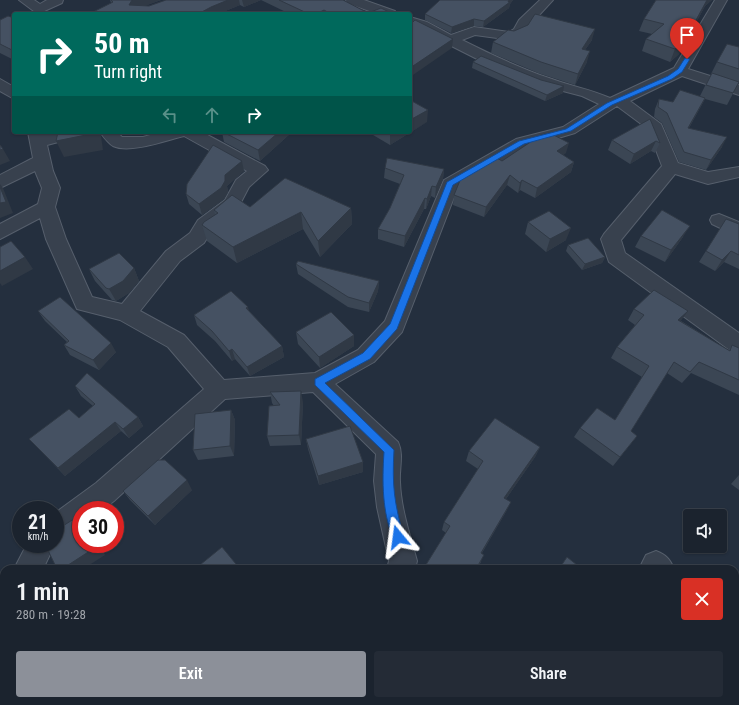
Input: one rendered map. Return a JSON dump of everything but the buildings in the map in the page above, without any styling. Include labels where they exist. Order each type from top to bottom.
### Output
[{"type":"street","points":[[25,0],[40,9],[57,0]]},
{"type":"street","points":[[352,0],[385,12]]},
{"type":"street","points":[[449,40],[474,31],[511,36],[520,32],[524,23],[547,0]]},
{"type":"street","points":[[64,522],[106,492],[219,390],[318,382],[366,356],[394,326],[450,184],[522,143],[569,130],[615,102],[680,71],[721,0]]},
{"type":"street","points":[[414,26],[449,40],[494,62],[545,82],[615,102],[655,127],[671,167]]},
{"type":"street","points":[[680,71],[739,90]]},
{"type":"street","points":[[0,84],[12,93]]},
{"type":"street","points":[[0,182],[39,145],[73,134]]},
{"type":"street","points":[[110,134],[118,142],[144,142],[173,134]]},
{"type":"street","points":[[126,312],[142,296],[160,271],[174,256],[197,238],[205,225],[232,204],[242,184],[259,170],[194,134]]},
{"type":"street","points":[[39,145],[44,171],[51,188],[46,207],[56,239],[84,303],[126,312],[176,342],[219,390]]},
{"type":"street","points":[[671,167],[708,178],[739,172]]},
{"type":"street","points":[[671,167],[611,239],[616,257],[739,345]]},
{"type":"street","points":[[0,232],[46,207]]},
{"type":"street","points":[[719,220],[739,230]]},
{"type":"street","points":[[318,382],[389,450],[387,481],[390,507],[403,560],[402,565]]},
{"type":"street","points":[[30,565],[37,553]]},
{"type":"route","points":[[398,537],[390,507],[387,481],[389,450],[318,382],[366,356],[394,326],[450,184],[522,143],[569,130],[610,104],[620,101],[670,77],[680,71],[687,59]]}]
